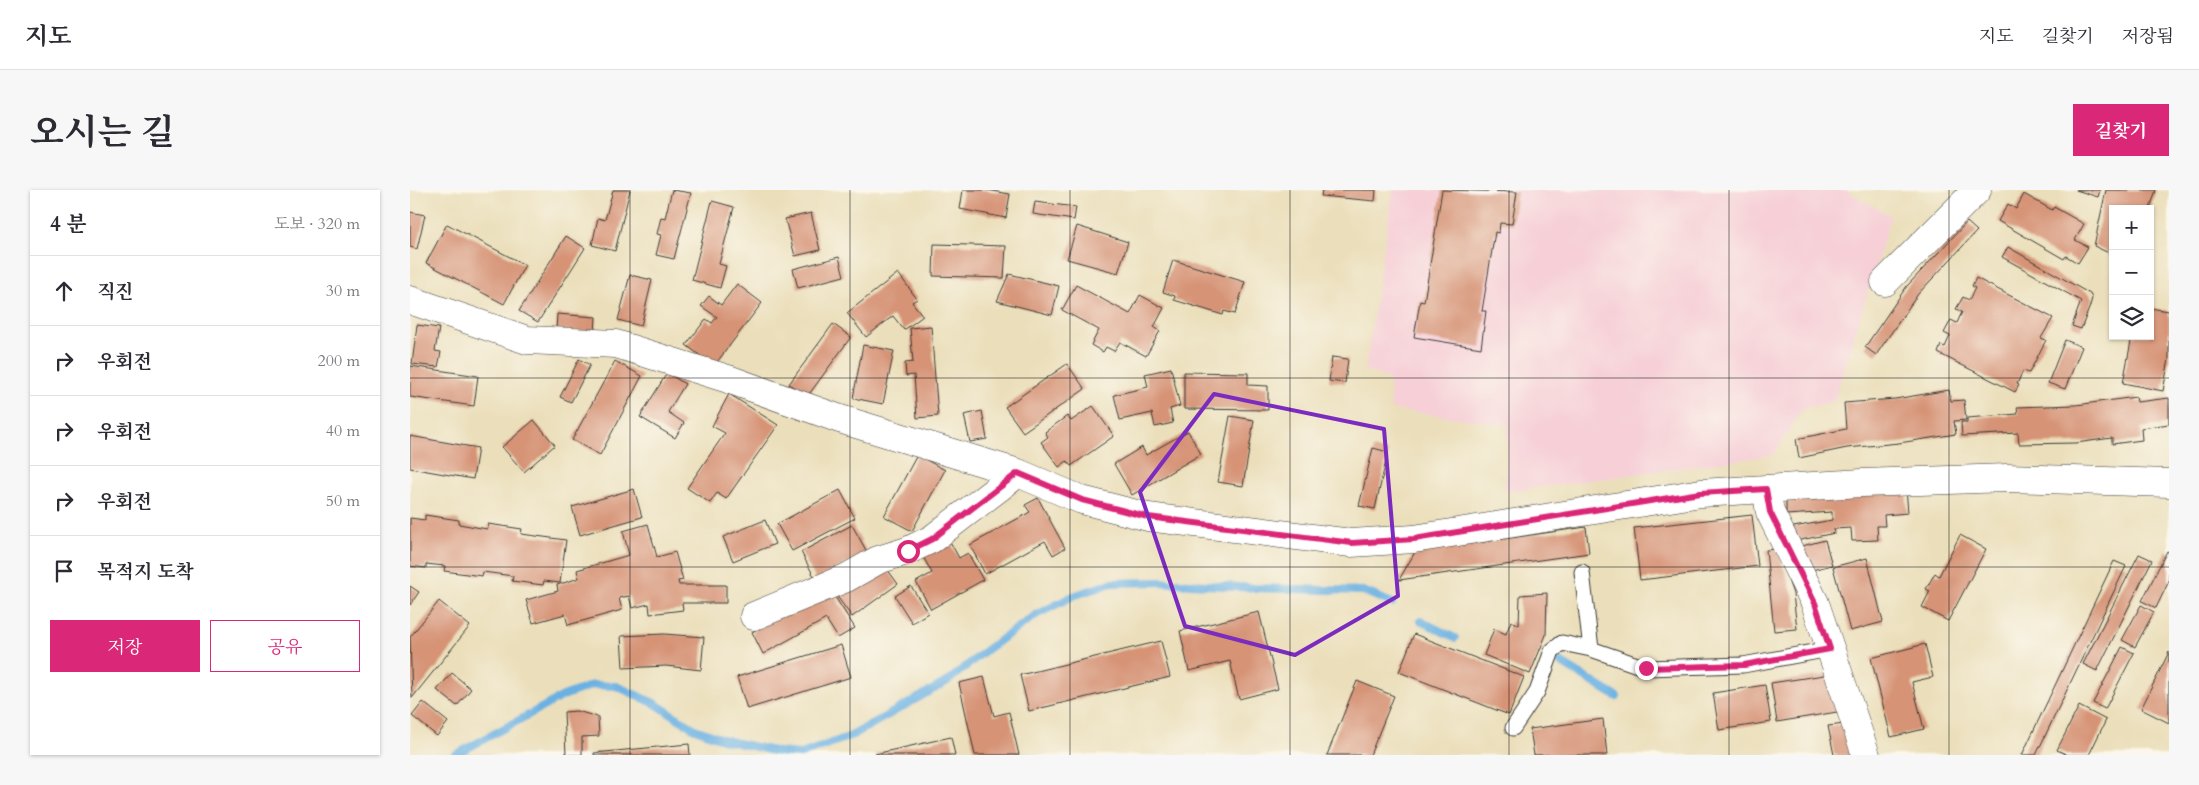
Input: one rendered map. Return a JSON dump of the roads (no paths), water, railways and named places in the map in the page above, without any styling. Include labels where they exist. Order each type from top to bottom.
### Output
[{"type":"street","points":[[1885,282],[1977,190]]},
{"type":"street","points":[[410,300],[527,340],[616,344],[728,379],[840,419],[1018,473],[1082,500],[1148,517],[1352,543],[1414,539],[1700,493],[2006,478],[2169,483]]},
{"type":"street","points":[[754,616],[846,578],[878,560],[908,551],[932,539],[1018,473]]},
{"type":"street","points":[[1766,489],[1770,512],[1815,603],[1866,755]]},
{"type":"lane","points":[[1582,572],[1591,648]]},
{"type":"lane","points":[[1513,728],[1537,692],[1552,651],[1562,643],[1591,648],[1646,668],[1744,665],[1830,649]]},
{"type":"waterway","points":[[455,755],[563,696],[593,685],[616,686],[654,703],[695,729],[725,740],[778,752],[801,754],[851,736],[948,681],[986,650],[1036,615],[1073,596],[1111,583],[1158,582],[1254,588],[1363,591],[1392,603]]},
{"type":"waterway","points":[[1421,621],[1455,638]]},
{"type":"waterway","points":[[1560,662],[1617,697]]}]
